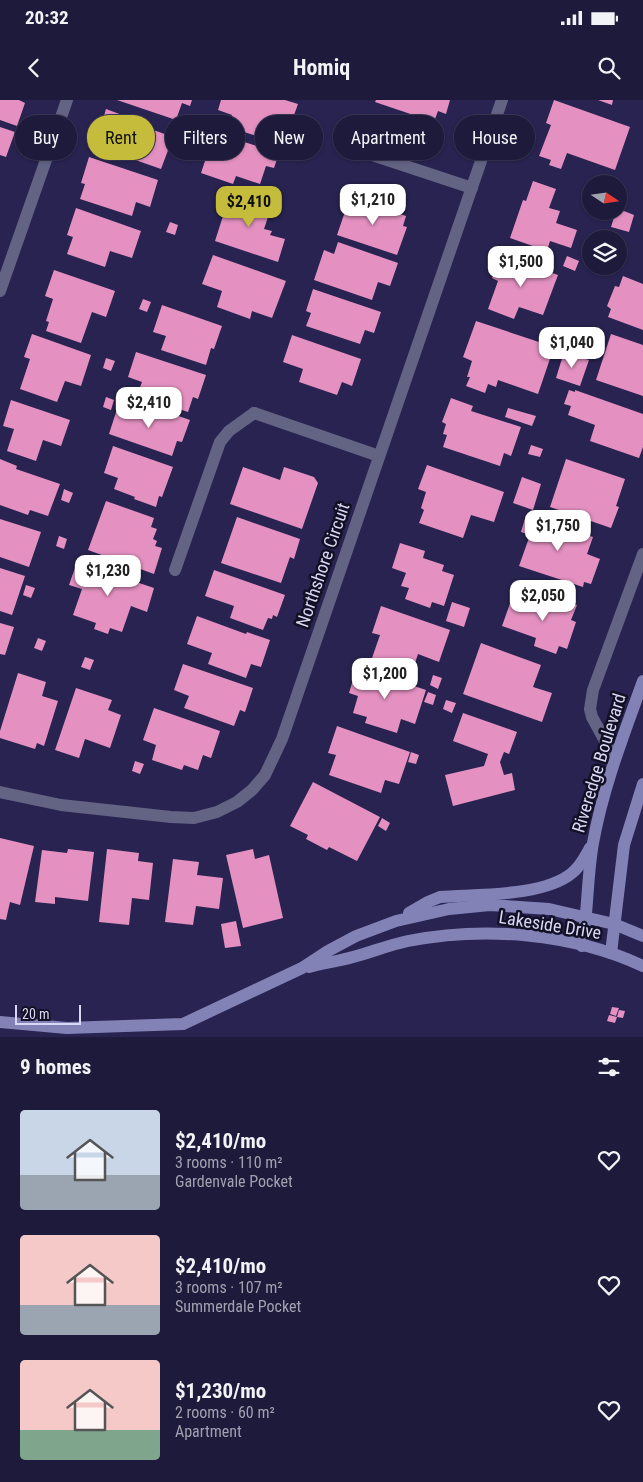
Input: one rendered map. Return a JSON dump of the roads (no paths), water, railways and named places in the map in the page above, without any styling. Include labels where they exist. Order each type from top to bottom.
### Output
[{"type":"street","points":[[0,291],[67,100]]},
{"type":"street","name":"Northshore Circuit","points":[[0,792],[61,805],[194,818],[218,812],[237,802],[252,790],[265,775],[282,739],[502,100]]},
{"type":"street","points":[[387,160],[472,188]]},
{"type":"street","points":[[175,570],[220,442],[229,431],[254,413],[379,456]]},
{"type":"street","points":[[615,759],[592,717],[593,690],[643,554]]},
{"type":"street","name":"Riveredge Boulevard","points":[[582,946],[592,844],[615,759],[643,681]]},
{"type":"street","points":[[611,953],[624,845],[643,784]]},
{"type":"street","points":[[396,921],[440,897],[525,891],[552,884],[572,874],[584,860],[592,844]]},
{"type":"street","name":"Lakeside Drive","points":[[0,1022],[67,1028],[183,1024],[302,968],[356,936],[396,921],[443,910],[490,905],[549,909],[614,924],[643,936]]},
{"type":"street","name":"Lakeside Drive","points":[[302,968],[353,957],[406,941],[454,934],[496,933],[522,935],[582,946],[611,953],[643,966]]}]
